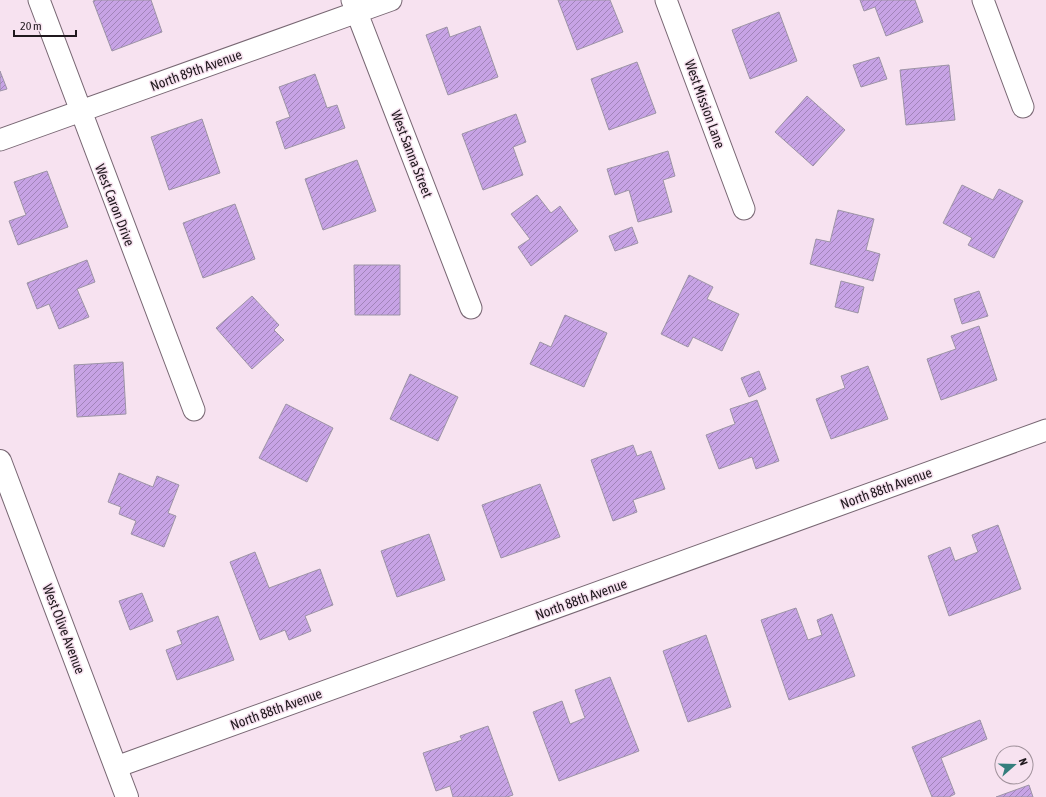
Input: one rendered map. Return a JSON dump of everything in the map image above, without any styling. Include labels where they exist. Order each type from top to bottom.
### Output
[{"type":"main road","name":"West Olive Avenue","points":[[0,462],[127,797]]},
{"type":"street","name":"West Caron Drive","points":[[39,0],[80,112],[194,410]]},
{"type":"street","name":"North 89th Avenue","points":[[0,140],[80,112],[355,6],[391,0]]},
{"type":"street","name":"West Mission Lane","points":[[666,0],[744,209]]},
{"type":"street","points":[[983,0],[1023,107]]},
{"type":"street","name":"West Sanna Street","points":[[355,6],[471,308]]},
{"type":"street","name":"North 88th Avenue","points":[[116,767],[1046,430]]},
{"type":"building","points":[[151,0],[162,32],[112,51],[93,1]]},
{"type":"building","points":[[558,0],[610,0],[623,32],[577,50]]},
{"type":"building","points":[[860,0],[915,0],[923,22],[886,36],[875,7],[864,11]]},
{"type":"building","points":[[779,12],[797,61],[750,79],[732,30]]},
{"type":"building","points":[[480,26],[498,77],[448,95],[426,35],[447,27],[450,37]]},
{"type":"building","points":[[879,57],[887,79],[861,87],[853,65]]},
{"type":"building","points":[[637,62],[656,113],[609,130],[591,79]]},
{"type":"building","points":[[949,65],[955,120],[906,125],[900,70]]},
{"type":"building","points":[[0,71],[7,89],[0,91]]},
{"type":"building","points":[[315,74],[327,108],[337,105],[345,128],[285,149],[276,122],[290,117],[279,87]]},
{"type":"building","points":[[807,96],[845,130],[813,166],[775,132]]},
{"type":"building","points":[[516,114],[526,142],[513,147],[523,175],[483,190],[462,134]]},
{"type":"building","points":[[202,119],[220,173],[169,190],[151,137]]},
{"type":"building","points":[[668,151],[675,176],[663,180],[672,212],[638,222],[629,190],[615,195],[607,169]]},
{"type":"building","points":[[357,160],[376,211],[323,230],[305,179]]},
{"type":"building","points":[[47,171],[68,227],[18,245],[9,221],[26,215],[14,182]]},
{"type":"building","points":[[962,185],[993,200],[999,189],[1023,201],[994,258],[968,245],[972,238],[943,223]]},
{"type":"building","points":[[537,195],[551,213],[560,206],[578,231],[531,266],[518,247],[530,239],[511,214]]},
{"type":"building","points":[[235,204],[255,259],[203,278],[183,223]]},
{"type":"building","points":[[838,210],[874,219],[866,250],[880,254],[873,281],[810,264],[816,239],[830,242]]},
{"type":"building","points":[[632,227],[638,243],[615,251],[609,236]]},
{"type":"building","points":[[87,260],[95,282],[77,289],[89,317],[59,329],[49,304],[37,309],[27,283]]},
{"type":"building","points":[[354,265],[400,265],[400,315],[355,315]]},
{"type":"building","points":[[689,275],[713,287],[707,299],[739,314],[722,351],[693,337],[688,347],[661,334]]},
{"type":"building","points":[[841,281],[864,287],[858,313],[835,307]]},
{"type":"building","points":[[979,291],[988,316],[962,324],[954,299]]},
{"type":"building","points":[[252,296],[279,325],[274,330],[284,340],[252,369],[216,328]]},
{"type":"building","points":[[565,315],[607,333],[584,387],[530,364],[540,342],[551,347]]},
{"type":"building","points":[[979,326],[997,380],[941,400],[927,359],[956,349],[951,336]]},
{"type":"building","points":[[123,362],[126,414],[77,417],[74,365]]},
{"type":"building","points":[[868,366],[888,419],[831,439],[816,399],[845,388],[841,376]]},
{"type":"building","points":[[759,371],[766,389],[749,397],[741,378]]},
{"type":"building","points":[[410,374],[458,397],[438,441],[390,419]]},
{"type":"building","points":[[757,400],[779,461],[756,469],[752,457],[719,469],[706,435],[735,424],[730,409]]},
{"type":"building","points":[[286,404],[333,428],[307,482],[259,458]]},
{"type":"building","points":[[633,445],[637,456],[651,451],[665,489],[633,500],[637,512],[613,521],[591,460]]},
{"type":"building","points":[[119,473],[153,487],[157,476],[179,485],[168,513],[176,516],[164,547],[131,534],[136,521],[119,514],[121,507],[108,502]]},
{"type":"building","points":[[540,484],[560,537],[501,558],[482,505]]},
{"type":"building","points":[[998,525],[1021,589],[949,616],[928,556],[950,547],[955,561],[978,552],[972,535]]},
{"type":"building","points":[[429,534],[445,580],[397,597],[381,551]]},
{"type":"building","points":[[255,552],[269,588],[320,569],[333,605],[305,616],[311,631],[289,640],[285,630],[260,640],[230,562]]},
{"type":"building","points":[[142,593],[153,621],[130,630],[119,601]]},
{"type":"building","points":[[796,608],[808,640],[822,635],[817,620],[832,614],[855,676],[789,700],[761,620]]},
{"type":"building","points":[[218,616],[234,660],[177,680],[166,650],[182,644],[177,631]]},
{"type":"building","points":[[706,635],[731,707],[688,722],[663,651]]},
{"type":"building","points":[[610,677],[639,751],[559,781],[533,712],[562,701],[570,724],[585,718],[575,690]]},
{"type":"building","points":[[980,720],[987,739],[941,758],[955,794],[949,797],[932,797],[912,747]]},
{"type":"building","points":[[488,726],[513,795],[507,797],[453,797],[450,786],[436,791],[423,753],[462,740],[460,736]]},
{"type":"building","points":[[1029,785],[1033,797],[996,797]]}]
